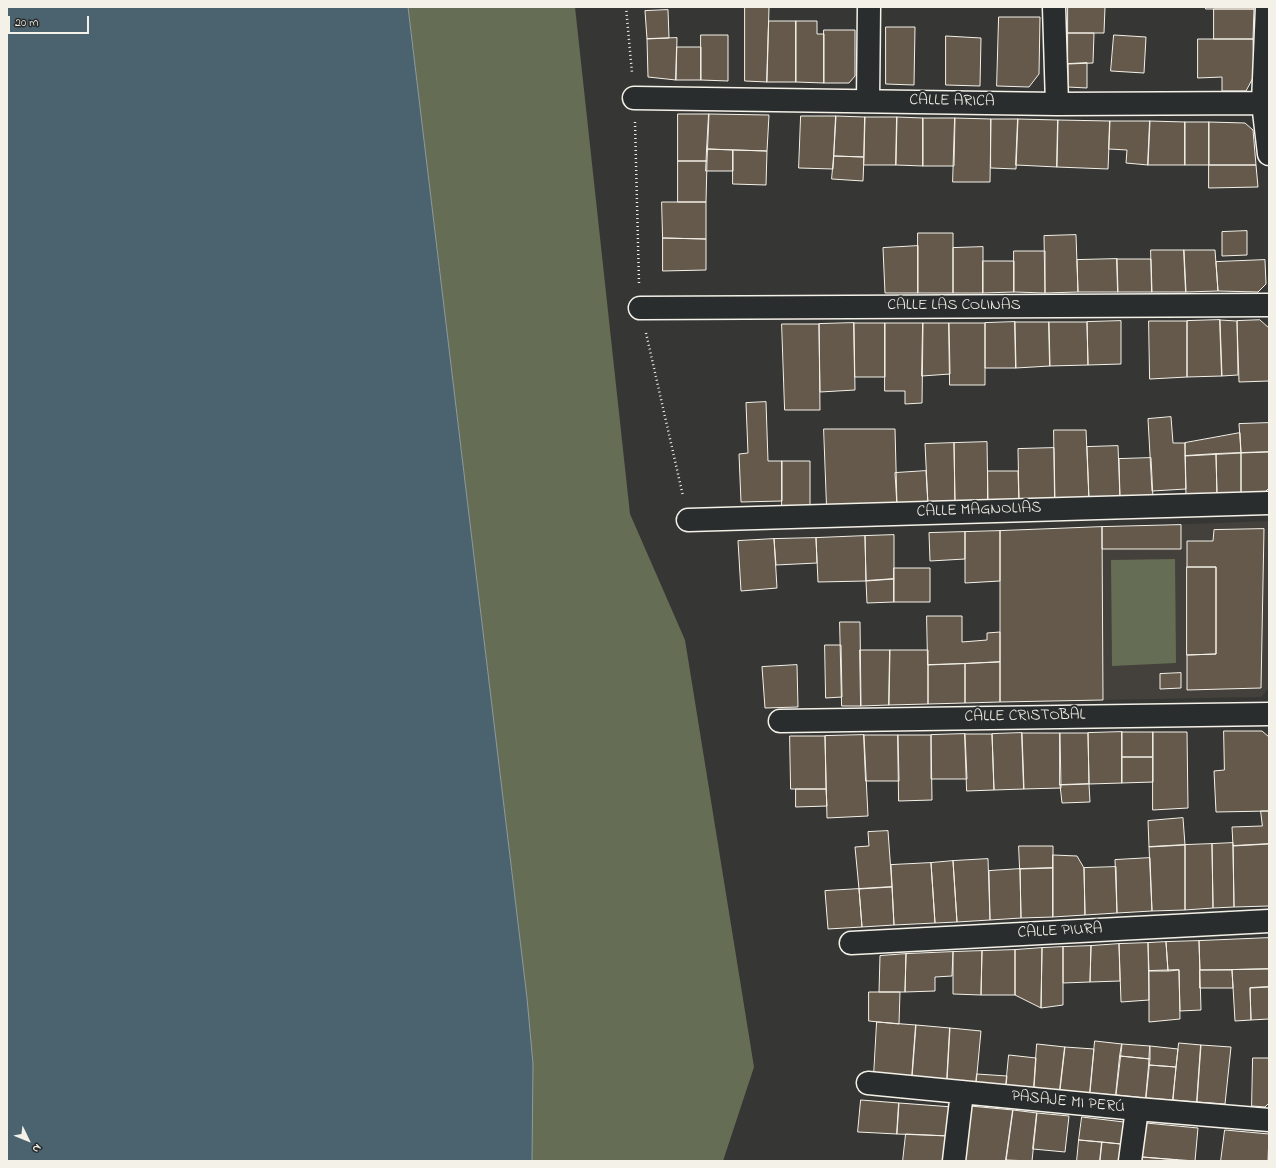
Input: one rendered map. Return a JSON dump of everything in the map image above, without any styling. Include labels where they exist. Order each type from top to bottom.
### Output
[{"type":"street","points":[[868,101],[869,7]]},
{"type":"street","points":[[1054,7],[1057,104]]},
{"type":"street","points":[[1267,7],[1266,103],[1269,154]]},
{"type":"street","name":"CALLE ARICA","points":[[634,98],[1057,104],[1266,103]]},
{"type":"street","name":"CALLE LAS COLINAS","points":[[640,308],[1269,305]]},
{"type":"street","name":"CALLE MAGNOLIAS","points":[[688,520],[1269,503]]},
{"type":"street","name":"CALLE CRISTOBAL","points":[[780,721],[1269,714]]},
{"type":"street","name":"CALLE PIURA","points":[[851,943],[1269,921]]},
{"type":"street","name":"PASAJE MI PERÚ","points":[[868,1083],[1269,1120]]},
{"type":"street","points":[[954,1161],[962,1092]]},
{"type":"street","points":[[1130,1161],[1137,1109]]},
{"type":"path","points":[[626,7],[634,98]]},
{"type":"shaded area","points":[[1269,521],[1269,688],[1261,697],[1000,702],[1000,531]]},
{"type":"green space","points":[[408,7],[575,7],[630,514],[685,640],[754,1067],[723,1161],[532,1161],[532,1099],[527,998]]},
{"type":"green space","points":[[1175,559],[1176,663],[1112,666],[1111,560]]},
{"type":"water","points":[[7,7],[408,7],[527,998],[533,1064],[532,1161],[7,1161]]},
{"type":"building","points":[[745,7],[769,7],[767,82],[745,81]]},
{"type":"building","points":[[1068,7],[1105,7],[1104,33],[1068,33]]},
{"type":"building","points":[[1206,7],[1254,7],[1254,9],[1206,9]]},
{"type":"building","points":[[1214,9],[1254,9],[1253,39],[1214,39]]},
{"type":"building","points":[[668,10],[669,38],[647,39],[645,11]]},
{"type":"building","points":[[999,17],[1040,17],[1039,74],[1029,87],[997,86]]},
{"type":"building","points":[[769,21],[796,21],[796,82],[767,82]]},
{"type":"building","points":[[796,21],[817,21],[817,34],[824,34],[824,83],[796,82]]},
{"type":"building","points":[[886,27],[915,27],[914,85],[886,84]]},
{"type":"building","points":[[824,30],[855,30],[855,76],[849,83],[824,83]]},
{"type":"building","points":[[1068,33],[1094,33],[1093,63],[1068,64]]},
{"type":"building","points":[[701,35],[728,35],[728,81],[701,80]]},
{"type":"building","points":[[1114,35],[1146,37],[1144,73],[1111,71]]},
{"type":"building","points":[[946,36],[981,38],[980,86],[946,85]]},
{"type":"building","points":[[677,38],[676,80],[648,77],[647,39]]},
{"type":"building","points":[[1198,39],[1253,39],[1254,76],[1246,91],[1222,91],[1222,77],[1198,78]]},
{"type":"building","points":[[677,47],[701,47],[701,80],[676,80]]},
{"type":"building","points":[[1087,63],[1087,88],[1068,87],[1068,64]]},
{"type":"building","points":[[678,114],[709,114],[707,161],[678,161]]},
{"type":"building","points":[[709,114],[769,115],[767,151],[707,149]]},
{"type":"building","points":[[801,116],[836,116],[833,169],[799,168]]},
{"type":"building","points":[[836,116],[865,117],[864,157],[834,156]]},
{"type":"building","points":[[865,117],[897,117],[896,165],[864,165]]},
{"type":"building","points":[[897,117],[923,118],[923,166],[896,165]]},
{"type":"building","points":[[923,118],[955,118],[954,166],[923,166]]},
{"type":"building","points":[[955,118],[991,119],[990,182],[953,182]]},
{"type":"building","points":[[991,119],[1018,119],[1016,169],[991,168]]},
{"type":"building","points":[[1018,119],[1058,120],[1057,167],[1016,165]]},
{"type":"building","points":[[1058,120],[1110,121],[1108,169],[1057,167]]},
{"type":"building","points":[[1110,121],[1150,121],[1148,165],[1126,163],[1127,150],[1109,149]]},
{"type":"building","points":[[1150,121],[1185,122],[1185,165],[1148,165]]},
{"type":"building","points":[[1185,122],[1209,122],[1209,165],[1185,165]]},
{"type":"building","points":[[1209,122],[1245,123],[1253,130],[1256,165],[1209,165]]},
{"type":"building","points":[[707,149],[733,150],[733,171],[706,171]]},
{"type":"building","points":[[733,150],[767,151],[766,185],[733,184]]},
{"type":"building","points":[[834,156],[864,157],[863,181],[832,179]]},
{"type":"building","points":[[678,161],[707,161],[706,202],[678,202]]},
{"type":"building","points":[[1209,165],[1256,165],[1258,187],[1209,188]]},
{"type":"building","points":[[662,202],[706,202],[706,239],[663,238]]},
{"type":"building","points":[[1247,231],[1247,255],[1222,256],[1222,232]]},
{"type":"building","points":[[918,233],[953,233],[953,293],[918,293]]},
{"type":"building","points":[[1076,235],[1078,292],[1045,293],[1044,236]]},
{"type":"building","points":[[663,238],[706,239],[706,270],[663,271]]},
{"type":"building","points":[[918,246],[918,293],[885,293],[883,248]]},
{"type":"building","points":[[983,247],[983,293],[953,293],[953,248]]},
{"type":"building","points":[[1151,250],[1184,250],[1186,292],[1152,292]]},
{"type":"building","points":[[1184,250],[1215,250],[1218,291],[1186,292]]},
{"type":"building","points":[[1014,251],[1045,251],[1045,293],[1014,292]]},
{"type":"building","points":[[1117,259],[1151,259],[1152,292],[1118,292]]},
{"type":"building","points":[[1117,259],[1118,292],[1078,292],[1077,260]]},
{"type":"building","points":[[1265,260],[1266,284],[1258,292],[1218,291],[1216,262]]},
{"type":"building","points":[[983,261],[1014,261],[1014,292],[983,293]]},
{"type":"building","points":[[1220,320],[1237,321],[1238,375],[1222,376]]},
{"type":"building","points":[[1220,320],[1222,376],[1187,377],[1187,321]]},
{"type":"building","points":[[1260,320],[1269,328],[1269,381],[1239,382],[1237,321]]},
{"type":"building","points":[[1121,321],[1121,364],[1088,365],[1087,322]]},
{"type":"building","points":[[1149,321],[1187,321],[1187,377],[1150,379]]},
{"type":"building","points":[[1015,322],[1049,322],[1050,366],[1016,368]]},
{"type":"building","points":[[1015,322],[1016,368],[985,368],[985,323]]},
{"type":"building","points":[[1049,322],[1087,322],[1088,365],[1050,366]]},
{"type":"building","points":[[854,323],[885,323],[885,377],[855,377]]},
{"type":"building","points":[[854,323],[855,390],[820,392],[819,324]]},
{"type":"building","points":[[885,323],[923,323],[922,403],[905,404],[905,391],[885,391]]},
{"type":"building","points":[[923,323],[949,323],[950,374],[922,376]]},
{"type":"building","points":[[949,323],[985,323],[985,385],[950,385]]},
{"type":"building","points":[[782,324],[819,324],[820,410],[785,410]]},
{"type":"building","points":[[766,402],[768,461],[782,461],[782,501],[741,502],[739,454],[748,453],[746,403]]},
{"type":"building","points":[[1171,417],[1173,443],[1185,443],[1186,489],[1152,491],[1148,419]]},
{"type":"building","points":[[1269,423],[1269,452],[1241,453],[1239,424]]},
{"type":"building","points":[[824,429],[895,429],[897,506],[827,508]]},
{"type":"building","points":[[1054,430],[1086,430],[1089,500],[1055,501]]},
{"type":"building","points":[[1240,433],[1241,453],[1185,456],[1185,443]]},
{"type":"building","points":[[987,442],[988,503],[955,504],[954,443]]},
{"type":"building","points":[[954,443],[955,504],[928,505],[925,444]]},
{"type":"building","points":[[1118,446],[1120,499],[1089,500],[1087,447]]},
{"type":"building","points":[[1054,448],[1055,501],[1019,502],[1018,449]]},
{"type":"building","points":[[1269,452],[1269,488],[1263,494],[1241,495],[1241,453]]},
{"type":"building","points":[[1241,453],[1241,495],[1217,495],[1216,454]]},
{"type":"building","points":[[1216,454],[1217,495],[1186,496],[1185,456]]},
{"type":"building","points":[[1151,458],[1153,498],[1120,499],[1119,459]]},
{"type":"building","points":[[782,461],[810,461],[810,509],[782,510]]},
{"type":"building","points":[[926,471],[928,505],[897,506],[895,473]]},
{"type":"building","points":[[988,471],[1018,471],[1019,502],[988,503]]},
{"type":"building","points":[[1181,525],[1181,549],[1102,549],[1102,527]]},
{"type":"building","points":[[1102,527],[1103,700],[1000,702],[1000,531]]},
{"type":"building","points":[[1264,529],[1261,688],[1187,690],[1187,655],[1216,654],[1216,567],[1187,567],[1187,541],[1213,541],[1214,530]]},
{"type":"building","points":[[1000,531],[1000,581],[965,583],[965,532]]},
{"type":"building","points":[[965,532],[965,559],[930,561],[929,533]]},
{"type":"building","points":[[894,535],[894,579],[866,581],[865,536]]},
{"type":"building","points":[[865,536],[866,581],[818,582],[816,538]]},
{"type":"building","points":[[816,538],[817,563],[776,565],[774,539]]},
{"type":"building","points":[[774,539],[777,588],[741,591],[738,541]]},
{"type":"building","points":[[1187,567],[1216,567],[1216,654],[1187,655]]},
{"type":"building","points":[[894,568],[930,568],[930,602],[894,602]]},
{"type":"building","points":[[894,579],[894,602],[867,603],[866,581]]},
{"type":"building","points":[[927,616],[962,616],[962,642],[987,640],[987,633],[1000,632],[1000,662],[928,665]]},
{"type":"building","points":[[840,622],[860,622],[861,706],[842,706]]},
{"type":"building","points":[[825,645],[841,645],[842,697],[826,698]]},
{"type":"building","points":[[860,650],[890,650],[889,705],[861,706]]},
{"type":"building","points":[[890,650],[928,650],[928,704],[889,705]]},
{"type":"building","points":[[1000,662],[1000,702],[965,703],[965,664]]},
{"type":"building","points":[[965,664],[965,703],[928,704],[928,665]]},
{"type":"building","points":[[797,665],[798,707],[765,708],[762,667]]},
{"type":"building","points":[[1181,673],[1181,688],[1160,689],[1160,674]]},
{"type":"building","points":[[1224,731],[1262,731],[1269,737],[1269,811],[1216,812],[1214,771],[1224,770]]},
{"type":"building","points":[[1122,732],[1153,732],[1153,757],[1122,757]]},
{"type":"building","points":[[1122,732],[1122,783],[1089,784],[1088,733]]},
{"type":"building","points":[[1153,732],[1187,732],[1188,808],[1153,810]]},
{"type":"building","points":[[1022,733],[1060,733],[1061,788],[1024,789]]},
{"type":"building","points":[[1022,733],[1024,789],[994,790],[992,734]]},
{"type":"building","points":[[1060,733],[1088,733],[1089,784],[1060,785]]},
{"type":"building","points":[[965,734],[992,734],[994,790],[967,791]]},
{"type":"building","points":[[965,734],[967,779],[931,779],[931,735]]},
{"type":"building","points":[[864,735],[868,816],[827,818],[825,736]]},
{"type":"building","points":[[864,735],[898,735],[899,781],[866,781]]},
{"type":"building","points":[[898,735],[931,735],[932,800],[899,801]]},
{"type":"building","points":[[790,736],[825,736],[826,789],[791,789]]},
{"type":"building","points":[[1122,757],[1153,757],[1153,782],[1122,783]]},
{"type":"building","points":[[1089,784],[1090,802],[1062,803],[1060,785]]},
{"type":"building","points":[[796,789],[826,789],[827,806],[796,807]]},
{"type":"building","points":[[1261,811],[1269,811],[1269,844],[1233,846],[1232,827],[1262,826]]},
{"type":"building","points":[[1183,818],[1185,845],[1149,847],[1148,821]]},
{"type":"building","points":[[888,831],[892,887],[859,889],[855,847],[869,846],[868,832]]},
{"type":"building","points":[[1233,843],[1234,907],[1213,908],[1212,844]]},
{"type":"building","points":[[1212,844],[1213,908],[1185,910],[1185,845]]},
{"type":"building","points":[[1269,844],[1269,906],[1234,907],[1233,846]]},
{"type":"building","points":[[1185,845],[1185,910],[1152,911],[1149,847]]},
{"type":"building","points":[[1019,846],[1053,846],[1053,868],[1020,869]]},
{"type":"building","points":[[1053,855],[1077,856],[1084,868],[1085,915],[1053,917]]},
{"type":"building","points":[[1150,858],[1152,911],[1117,913],[1115,860]]},
{"type":"building","points":[[988,859],[990,920],[957,922],[953,861]]},
{"type":"building","points":[[953,861],[957,922],[935,923],[931,863]]},
{"type":"building","points":[[931,863],[935,923],[894,925],[891,865]]},
{"type":"building","points":[[1116,867],[1117,913],[1085,915],[1084,868]]},
{"type":"building","points":[[1053,868],[1053,917],[1021,918],[1020,869]]},
{"type":"building","points":[[1020,869],[1021,918],[990,920],[989,871]]},
{"type":"building","points":[[892,887],[894,925],[862,927],[859,889]]},
{"type":"building","points":[[859,889],[862,927],[828,929],[825,891]]},
{"type":"building","points":[[1269,938],[1269,969],[1200,970],[1199,941]]},
{"type":"building","points":[[1199,941],[1201,1010],[1180,1011],[1179,970],[1168,971],[1166,942]]},
{"type":"building","points":[[1166,942],[1168,971],[1149,971],[1148,943]]},
{"type":"building","points":[[1148,943],[1149,1000],[1121,1002],[1119,944]]},
{"type":"building","points":[[1119,944],[1120,981],[1090,982],[1091,946]]},
{"type":"building","points":[[1091,946],[1090,982],[1063,983],[1063,947]]},
{"type":"building","points":[[1063,947],[1063,1005],[1041,1008],[1042,948]]},
{"type":"building","points":[[1042,948],[1041,1008],[1015,995],[1015,950]]},
{"type":"building","points":[[1015,950],[1015,995],[981,995],[982,951]]},
{"type":"building","points":[[982,951],[981,995],[953,994],[953,952]]},
{"type":"building","points":[[953,952],[952,976],[935,977],[935,991],[905,992],[906,954]]},
{"type":"building","points":[[906,954],[905,992],[879,992],[880,956]]},
{"type":"building","points":[[1269,969],[1269,987],[1250,988],[1251,1020],[1235,1021],[1232,970]]},
{"type":"building","points":[[1179,970],[1180,1019],[1149,1022],[1149,971]]},
{"type":"building","points":[[1200,970],[1232,970],[1233,988],[1200,988]]},
{"type":"building","points":[[1269,987],[1269,1019],[1251,1020],[1250,988]]},
{"type":"building","points":[[869,992],[900,992],[899,1024],[869,1021]]},
{"type":"building","points":[[877,1022],[916,1025],[912,1078],[874,1075]]},
{"type":"building","points":[[916,1025],[950,1028],[947,1081],[912,1078]]},
{"type":"building","points":[[950,1028],[981,1031],[976,1084],[947,1081]]},
{"type":"building","points":[[1095,1041],[1122,1044],[1116,1095],[1090,1093]]},
{"type":"building","points":[[1179,1043],[1201,1045],[1197,1102],[1173,1100]]},
{"type":"building","points":[[1037,1044],[1065,1047],[1060,1090],[1034,1088]]},
{"type":"building","points":[[1122,1044],[1150,1046],[1150,1059],[1120,1056]]},
{"type":"building","points":[[1201,1045],[1231,1047],[1225,1104],[1197,1102]]},
{"type":"building","points":[[1150,1046],[1178,1049],[1176,1067],[1149,1065]]},
{"type":"building","points":[[1065,1047],[1094,1049],[1090,1093],[1060,1090]]},
{"type":"building","points":[[1009,1055],[1036,1058],[1034,1088],[1006,1086]]},
{"type":"building","points":[[1120,1056],[1150,1059],[1146,1098],[1116,1095]]},
{"type":"building","points":[[1253,1058],[1269,1058],[1269,1103],[1265,1107],[1252,1106]]},
{"type":"building","points":[[1149,1065],[1176,1067],[1173,1100],[1146,1098]]},
{"type":"building","points":[[977,1074],[1007,1076],[1006,1086],[976,1084]]},
{"type":"building","points":[[861,1100],[899,1103],[897,1134],[858,1132]]},
{"type":"building","points":[[899,1103],[953,1107],[949,1136],[897,1134]]},
{"type":"building","points":[[970,1106],[1013,1110],[1006,1161],[963,1161]]},
{"type":"building","points":[[1013,1110],[1037,1113],[1032,1161],[1006,1160]]},
{"type":"building","points":[[1037,1113],[1069,1116],[1065,1152],[1033,1149]]},
{"type":"building","points":[[1082,1117],[1124,1122],[1121,1144],[1079,1140]]},
{"type":"building","points":[[1146,1123],[1198,1128],[1195,1161],[1142,1157]]},
{"type":"building","points":[[1225,1130],[1269,1134],[1268,1161],[1221,1161]]},
{"type":"building","points":[[906,1134],[949,1136],[946,1161],[903,1161]]},
{"type":"building","points":[[1079,1140],[1102,1142],[1100,1161],[1077,1161]]},
{"type":"building","points":[[1102,1142],[1121,1144],[1119,1161],[1100,1161]]},
{"type":"building","points":[[1142,1157],[1178,1160],[1142,1161]]}]
